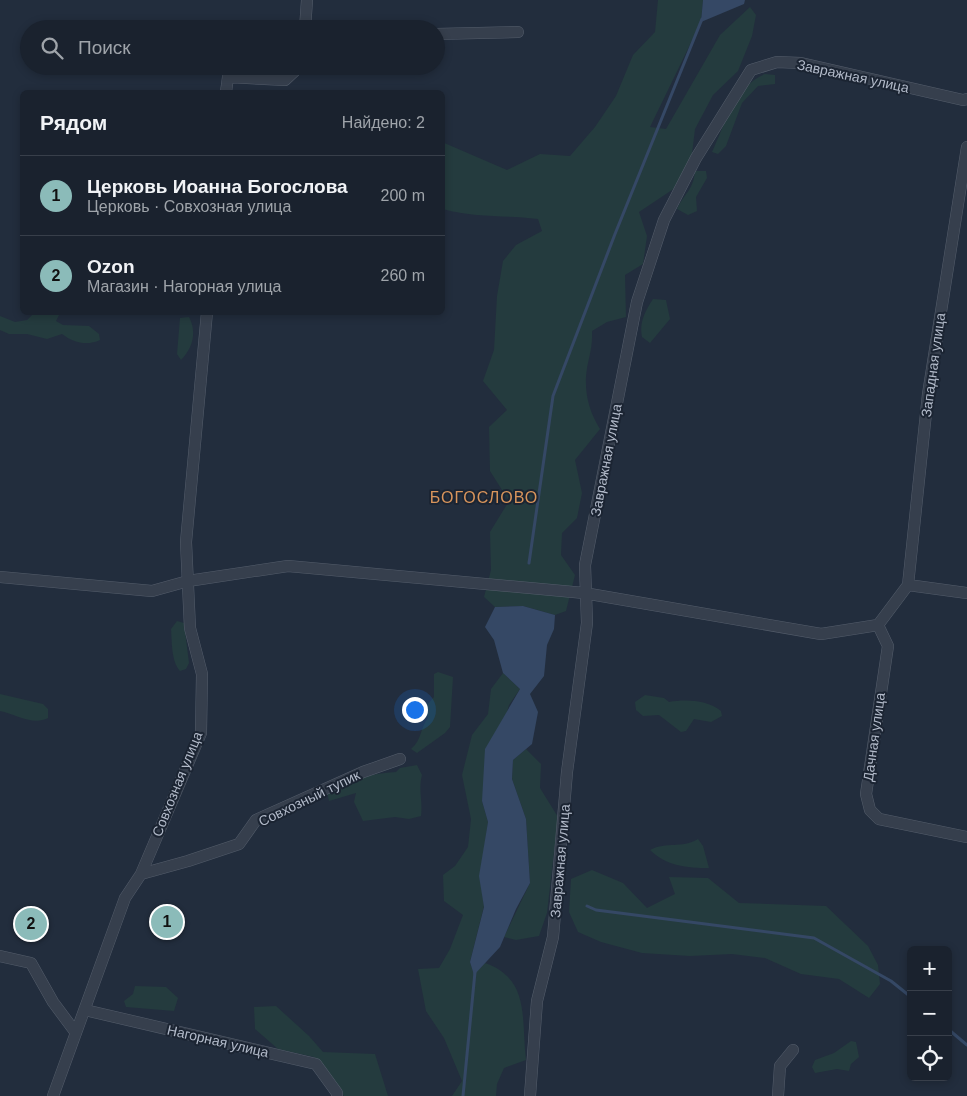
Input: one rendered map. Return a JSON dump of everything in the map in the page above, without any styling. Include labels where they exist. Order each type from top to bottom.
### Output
[{"type":"street","points":[[306,20],[307,0]]},
{"type":"street","points":[[445,34],[518,32]]},
{"type":"street","name":"Завражная улица","points":[[530,1096],[537,1001],[553,937],[567,772],[587,623],[584,593],[585,565],[640,293],[664,220],[696,158],[751,70],[777,62],[801,63],[963,100],[967,99]]},
{"type":"street","points":[[226,90],[228,77],[285,80],[290,75]]},
{"type":"street","name":"Западная улица","points":[[908,585],[928,394],[967,147]]},
{"type":"street","name":"Совхозная улица","points":[[53,1096],[125,898],[140,874],[201,733],[202,674],[190,628],[186,542],[207,315]]},
{"type":"street","points":[[0,577],[152,591],[188,581],[288,566],[584,593],[821,634],[878,624],[908,585],[967,593]]},
{"type":"street","name":"Дачная улица","points":[[878,624],[888,646],[866,794],[870,810],[879,819],[967,837]]},
{"type":"street","name":"Совхозный тупик","points":[[140,874],[188,862],[239,844],[256,820],[363,772],[400,759]]},
{"type":"street","points":[[0,956],[31,963],[54,1002],[76,1033]]},
{"type":"street","name":"Нагорная улица","points":[[85,1010],[316,1064],[337,1094]]},
{"type":"street","points":[[778,1096],[780,1066],[793,1050]]},
{"type":"green space","points":[[658,0],[703,0],[701,22],[650,127],[666,129],[720,35],[750,7],[756,15],[752,36],[738,71],[713,95],[695,129],[692,154],[675,188],[639,212],[647,236],[643,264],[625,275],[626,317],[607,322],[592,331],[586,391],[593,417],[600,429],[575,460],[582,493],[577,518],[562,533],[561,555],[575,575],[566,611],[555,615],[523,606],[495,607],[484,597],[491,570],[490,532],[509,501],[490,471],[489,427],[507,410],[483,381],[494,350],[497,296],[503,261],[516,245],[542,231],[538,219],[478,215],[445,210],[445,143],[507,170],[540,154],[570,156],[595,127],[616,96],[633,55],[655,32]]},
{"type":"green space","points":[[765,74],[775,75],[775,84],[758,86],[742,103],[726,146],[718,154],[712,152],[732,107],[746,87],[755,79]]},
{"type":"green space","points":[[695,171],[706,171],[707,178],[696,197],[697,211],[688,215],[677,209],[691,187]]},
{"type":"green space","points":[[653,299],[666,300],[670,319],[650,343],[642,337],[641,327],[645,313]]},
{"type":"green space","points":[[32,315],[59,315],[56,321],[63,325],[89,326],[99,334],[100,340],[85,343],[71,340],[62,334],[47,339],[27,334],[9,334],[0,330],[0,316],[15,322],[27,320]]},
{"type":"green space","points":[[189,317],[193,328],[192,340],[191,345],[181,360],[177,354],[180,318]]},
{"type":"green space","points":[[177,621],[184,623],[189,663],[186,669],[180,671],[173,656],[171,629]]},
{"type":"green space","points":[[438,672],[453,677],[450,727],[445,733],[417,753],[411,749],[417,742],[428,718],[425,707],[434,697],[434,674]]},
{"type":"green space","points":[[503,673],[520,689],[509,705],[482,801],[488,822],[480,876],[484,906],[470,962],[474,974],[485,963],[500,970],[510,979],[517,990],[523,1016],[526,1060],[504,1068],[497,1084],[496,1096],[452,1096],[462,1081],[444,1038],[426,1011],[418,969],[439,968],[450,949],[463,915],[444,901],[443,875],[455,866],[468,847],[471,819],[462,775],[472,735],[488,714],[491,689]]},
{"type":"green space","points":[[0,694],[43,704],[48,709],[48,718],[36,721],[0,711]]},
{"type":"green space","points":[[645,695],[664,698],[669,702],[689,701],[703,703],[721,711],[722,716],[711,722],[694,719],[686,731],[681,732],[659,715],[643,716],[636,710],[635,702]]},
{"type":"green space","points":[[526,749],[541,764],[540,788],[558,817],[547,913],[539,936],[516,940],[504,937],[530,883],[526,819],[512,779],[513,760]]},
{"type":"green space","points":[[417,765],[422,775],[420,785],[421,816],[409,819],[395,817],[363,821],[354,802],[356,793],[329,801],[327,792],[343,784],[360,778],[396,772],[400,768]]},
{"type":"green space","points":[[698,839],[703,846],[709,868],[670,863],[650,850],[662,846],[686,844]]},
{"type":"green space","points":[[592,870],[623,883],[647,908],[675,894],[669,877],[708,878],[739,903],[826,906],[868,946],[878,965],[880,984],[869,998],[839,979],[801,974],[765,958],[732,954],[690,956],[642,953],[601,942],[578,932],[569,912],[571,879]]},
{"type":"green space","points":[[135,986],[166,987],[178,998],[174,1011],[126,1007],[124,1001],[133,994]]},
{"type":"green space","points":[[276,1006],[309,1036],[323,1052],[375,1054],[388,1096],[344,1096],[314,1057],[278,1049],[255,1029],[254,1007]]},
{"type":"green space","points":[[851,1041],[856,1042],[859,1057],[851,1064],[849,1071],[837,1069],[815,1073],[812,1067],[815,1060],[834,1053]]},
{"type":"water","points":[[703,0],[745,0],[744,4],[701,22]]},
{"type":"water","points":[[523,606],[555,615],[554,629],[547,645],[544,676],[530,694],[538,712],[532,744],[513,760],[512,779],[526,819],[530,883],[516,909],[500,947],[474,975],[470,962],[484,907],[479,876],[488,822],[482,801],[485,749],[520,689],[503,673],[494,640],[485,627],[495,607]]},
{"type":"waterway","points":[[529,563],[553,396],[615,234],[702,19]]},
{"type":"waterway","points":[[587,906],[596,910],[814,938],[891,981],[907,994]]},
{"type":"waterway","points":[[463,1096],[475,972]]},
{"type":"waterway","points":[[952,1032],[967,1045]]},
{"type":"place","name":"Церковь Иоанна Богослова","points":[[167,922]]},
{"type":"place","name":"Ozon","points":[[31,924]]},
{"type":"district","name":"БОГОСЛОВО","points":[[484,497]]}]
